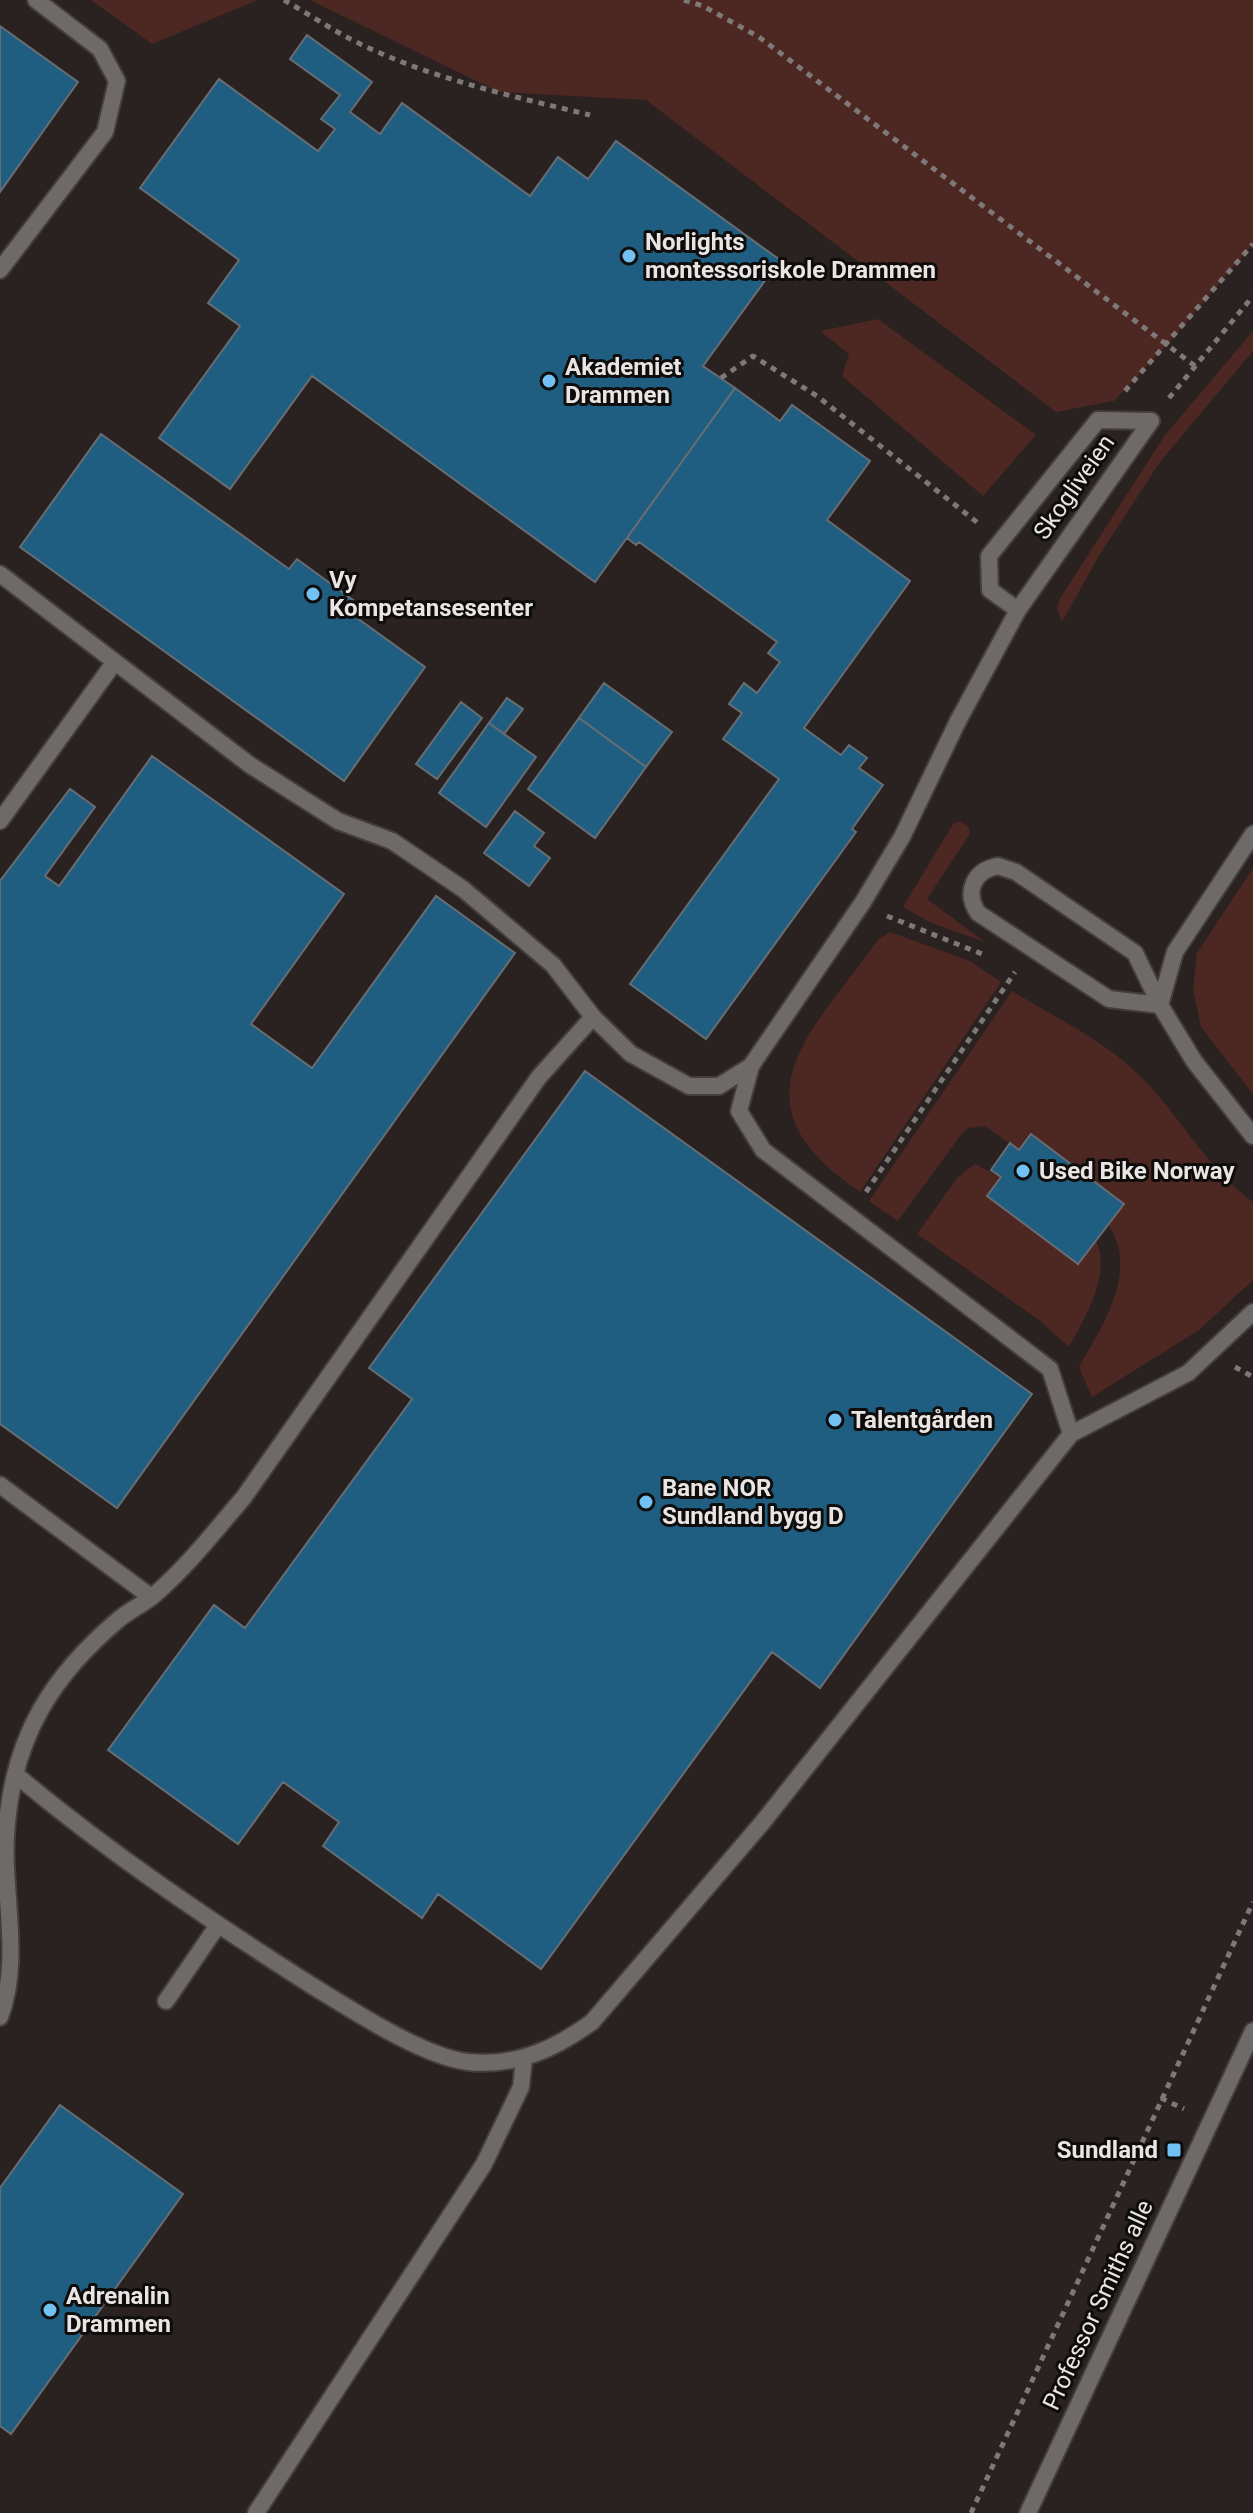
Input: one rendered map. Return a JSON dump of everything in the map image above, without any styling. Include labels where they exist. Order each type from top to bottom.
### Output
[{"type":"street","points":[[0,270],[105,132],[117,81],[100,49],[36,0]]},
{"type":"street","points":[[1018,610],[990,590],[989,556],[1098,420],[1151,421]]},
{"type":"street","name":"Skogliveien","points":[[751,1066],[863,902],[902,837],[958,721],[1018,610],[1151,421]]},
{"type":"street","points":[[0,574],[250,765],[338,821],[392,841],[463,889],[553,965],[593,1017],[631,1054],[689,1086],[719,1086],[751,1066]]},
{"type":"street","points":[[0,821],[114,663]]},
{"type":"street","points":[[1160,1005],[1175,952],[1253,834]]},
{"type":"street","points":[[1160,1005],[1109,999],[985,919],[970,896],[975,879],[990,868],[1008,868],[1135,953],[1160,1005],[1194,1061],[1253,1136]]},
{"type":"street","points":[[0,2017],[10,1978],[4,1878],[7,1821],[15,1774],[27,1733],[52,1687],[82,1652],[121,1617],[151,1597],[200,1550],[244,1497],[539,1077],[593,1017]]},
{"type":"street","points":[[751,1066],[739,1111],[763,1150],[1050,1369],[1071,1434]]},
{"type":"street","points":[[15,1774],[218,1925],[347,2008],[423,2047],[467,2062],[524,2059],[559,2046],[592,2022],[762,1823],[1071,1434],[1188,1373],[1253,1312]]},
{"type":"street","points":[[0,1485],[151,1597]]},
{"type":"street","points":[[166,2001],[218,1925]]},
{"type":"street","name":"Professor Smiths alle","points":[[1028,2513],[1253,2031]]},
{"type":"street","points":[[256,2513],[484,2164],[521,2087],[524,2059]]},
{"type":"path","points":[[284,0],[367,48],[407,64],[476,88],[590,115]]},
{"type":"path","points":[[684,0],[703,6],[759,37],[1195,366]]},
{"type":"path","points":[[1098,420],[1253,244]]},
{"type":"path","points":[[1151,421],[1253,296]]},
{"type":"path","points":[[721,378],[753,356],[817,396],[1001,541]]},
{"type":"path","points":[[863,902],[900,924],[989,957]]},
{"type":"path","points":[[850,1216],[1015,973],[1002,965]]},
{"type":"path","points":[[971,2513],[1253,1902]]},
{"type":"shaded area","points":[[91,0],[258,0],[152,44]]},
{"type":"shaded area","points":[[310,0],[1253,0],[1253,244],[1168,344],[1114,401],[1056,412],[646,100],[499,92]]},
{"type":"shaded area","points":[[878,319],[1036,435],[983,496],[842,376],[849,354],[820,331]]},
{"type":"shaded area","points":[[1253,331],[1253,351],[1160,462],[1100,554],[1062,622],[1057,609],[1059,600],[1165,435]]},
{"type":"shaded area","points":[[960,821],[968,826],[970,834],[927,899],[985,942],[931,923],[903,907],[953,824]]},
{"type":"shaded area","points":[[1253,868],[1253,1094],[1201,1027],[1193,989],[1197,953]]},
{"type":"shaded area","points":[[890,932],[970,961],[1001,982],[860,1192],[820,1160],[797,1128],[789,1098],[794,1068],[807,1038],[878,940]]},
{"type":"shaded area","points":[[1012,991],[1082,1032],[1132,1068],[1223,1175],[1253,1202],[1253,1280],[1199,1330],[1092,1397],[1079,1367],[1114,1298],[1120,1260],[1117,1242],[1108,1225],[1123,1204],[1019,1150],[985,1126],[968,1128],[960,1136],[898,1221],[869,1201]]},
{"type":"shaded area","points":[[975,1164],[1001,1177],[1078,1264],[1096,1241],[1101,1267],[1099,1281],[1089,1309],[1069,1347],[1039,1320],[917,1234],[957,1178]]},
{"type":"building","points":[[0,26],[78,82],[0,192]]},
{"type":"building","points":[[307,35],[372,82],[350,112],[380,134],[402,103],[530,196],[558,157],[588,179],[616,141],[780,260],[703,366],[735,388],[595,582],[312,376],[230,489],[159,438],[240,326],[208,303],[239,260],[140,188],[219,79],[318,151],[335,129],[321,119],[340,95],[290,59]]},
{"type":"building","points":[[735,388],[780,421],[792,405],[870,461],[827,520],[910,581],[804,728],[841,755],[849,745],[867,758],[859,768],[883,785],[852,829],[856,832],[706,1039],[630,984],[779,779],[723,739],[742,713],[729,704],[744,683],[757,693],[780,662],[768,653],[777,642],[639,542],[636,545],[627,538]]},
{"type":"building","points":[[101,434],[289,569],[297,559],[353,600],[346,610],[425,667],[344,781],[20,547]]},
{"type":"building","points":[[604,683],[672,732],[646,767],[579,718]]},
{"type":"building","points":[[507,698],[523,709],[504,734],[489,723]]},
{"type":"building","points":[[461,702],[482,718],[437,779],[416,764]]},
{"type":"building","points":[[579,718],[646,767],[595,838],[528,789]]},
{"type":"building","points":[[489,723],[536,757],[486,827],[439,793]]},
{"type":"building","points":[[152,756],[344,894],[251,1024],[312,1068],[436,896],[515,953],[117,1508],[0,1424],[0,881],[70,789],[95,807],[45,876],[59,886]]},
{"type":"building","points":[[515,811],[544,833],[534,846],[550,858],[529,886],[484,853]]},
{"type":"building","name":"Bane NOR Sundland bygg D","points":[[585,1071],[1032,1394],[820,1688],[772,1652],[541,1969],[438,1894],[422,1918],[323,1846],[339,1822],[283,1782],[238,1844],[108,1750],[214,1605],[245,1628],[412,1399],[369,1368]]},
{"type":"building","points":[[1031,1134],[1124,1204],[1078,1264],[987,1196],[1001,1177],[991,1170],[1010,1143],[1019,1150]]},
{"type":"building","name":"Adrenalin Drammen","points":[[60,2105],[183,2194],[11,2434],[0,2426],[0,2188]]},
{"type":"place","name":"Norlights montessoriskole Drammen","points":[[629,256]]},
{"type":"place","name":"Akademiet Drammen","points":[[549,381]]},
{"type":"place","name":"Vy Kompetansesenter","points":[[313,594]]},
{"type":"place","name":"Used Bike Norway","points":[[1023,1171]]},
{"type":"place","name":"Talentgården","points":[[835,1420]]},
{"type":"place","name":"Bane NOR Sundland bygg D","points":[[646,1502]]},
{"type":"place","name":"Sundland","points":[[1174,2150]]},
{"type":"place","name":"Adrenalin Drammen","points":[[50,2310]]}]
